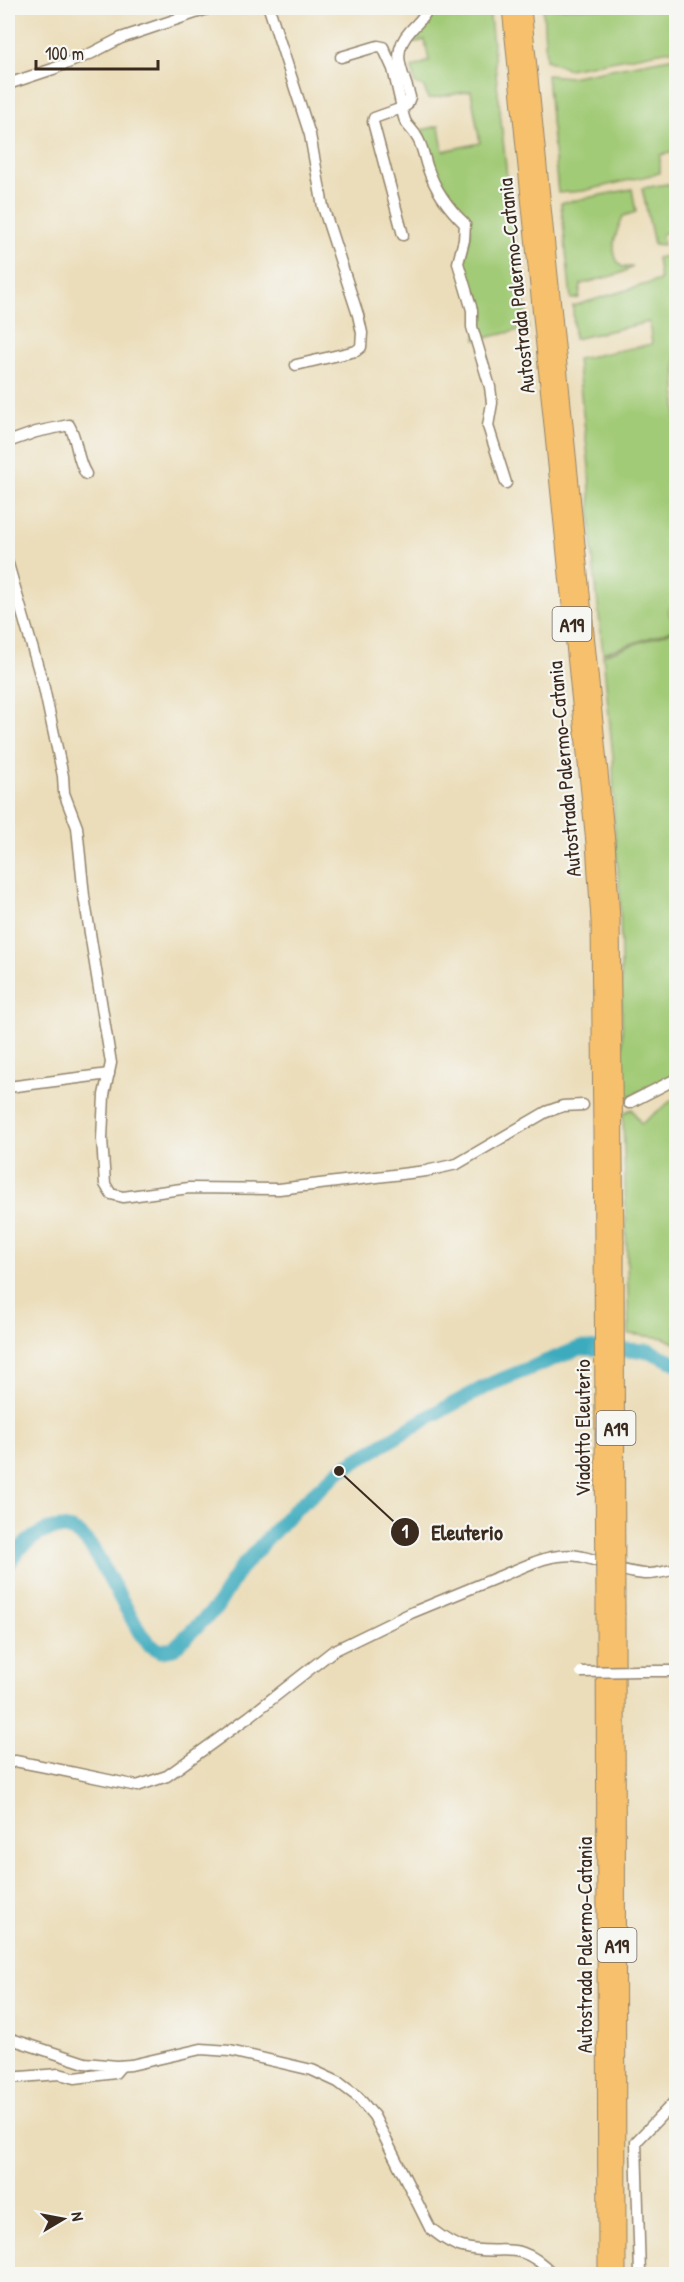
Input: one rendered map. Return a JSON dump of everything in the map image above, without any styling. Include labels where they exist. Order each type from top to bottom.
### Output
[{"type":"highway","name":"Autostrada Palermo-Catania","points":[[510,8],[594,843],[599,921],[609,1241]]},
{"type":"highway","name":"Autostrada Palermo-Catania","points":[[523,8],[607,842],[612,919],[609,1241]]},
{"type":"highway","name":"Viadotto Eleuterio","points":[[609,1241],[611,1615]]},
{"type":"highway","name":"Autostrada Palermo-Catania","points":[[606,2274],[611,1615]]},
{"type":"highway","name":"Autostrada Palermo-Catania","points":[[611,1615],[618,2274]]},
{"type":"street","points":[[8,84],[63,65],[120,38],[210,8]]},
{"type":"street","points":[[269,8],[310,135],[323,207],[362,333],[361,347],[356,351],[292,366]]},
{"type":"street","points":[[402,235],[373,122],[374,118],[407,105],[410,97],[398,59],[398,51],[410,31],[424,18],[428,8]]},
{"type":"street","points":[[341,57],[378,46],[383,47],[393,69],[405,122],[419,140],[427,166],[439,191],[450,208],[465,224],[466,229],[458,263],[472,310],[471,317],[490,387],[492,403],[488,426],[506,483]]},
{"type":"street","points":[[8,442],[36,432],[69,425],[73,432],[82,468],[86,474]]},
{"type":"street","points":[[8,564],[44,688],[63,776],[64,793],[77,827],[84,896],[111,1063],[104,1095],[103,1114],[105,1184],[111,1194],[123,1197],[189,1188],[279,1189],[439,1168],[457,1164],[546,1112],[563,1106],[583,1106]]},
{"type":"street","points":[[8,1088],[109,1074]]},
{"type":"street","points":[[629,1103],[676,1079]]},
{"type":"street","points":[[8,1764],[15,1761],[137,1786],[166,1776],[333,1651],[411,1613],[535,1562],[554,1555],[573,1554],[646,1575],[676,1569]]},
{"type":"street","points":[[581,1672],[676,1671]]},
{"type":"street","points":[[8,2038],[85,2063],[121,2066],[201,2049],[230,2052],[312,2070],[338,2082],[358,2097],[374,2116],[430,2228],[444,2239],[461,2247],[506,2249],[529,2254],[553,2274]]},
{"type":"street","points":[[8,2078],[50,2075],[75,2078],[98,2076],[115,2073],[121,2066]]},
{"type":"street","points":[[640,2274],[636,2142],[676,2100]]},
{"type":"green space","points":[[435,8],[489,8],[510,205],[528,328],[476,340],[479,307],[464,264],[471,230],[439,178],[430,151],[417,131],[439,126],[443,151],[480,143],[471,91],[428,99],[424,87],[415,84],[412,68],[429,61],[425,40],[409,44]]},
{"type":"green space","points":[[543,8],[676,8],[676,49],[568,69],[546,60]]},
{"type":"green space","points":[[676,57],[676,152],[660,155],[660,173],[583,191],[558,193],[547,75],[570,77]]},
{"type":"green space","points":[[667,184],[675,188],[676,200],[672,205],[676,229],[662,234],[663,245],[654,244],[642,188]]},
{"type":"green space","points":[[632,189],[636,212],[623,216],[614,242],[614,249],[617,261],[622,267],[633,267],[619,274],[581,284],[579,298],[571,299],[561,203]]},
{"type":"green space","points":[[676,254],[676,604],[668,610],[676,629],[603,653],[592,549],[589,467],[577,359],[652,344],[649,322],[574,339],[573,306],[660,280],[657,258]]},
{"type":"green space","points":[[676,630],[676,1075],[623,1099],[620,896],[614,823],[613,757],[603,655]]},
{"type":"green space","points":[[676,1097],[676,1344],[664,1338],[629,1334],[623,1113],[632,1109],[641,1124]]},
{"type":"waterway","points":[[8,1565],[26,1543],[43,1532],[62,1528],[75,1531],[93,1549],[140,1633],[150,1645],[161,1651],[173,1649],[216,1608],[239,1570],[288,1516],[339,1471],[434,1414],[493,1383],[580,1348],[649,1351],[676,1363]]},
{"type":"place","name":"Eleuterio","points":[[339,1471]]}]
